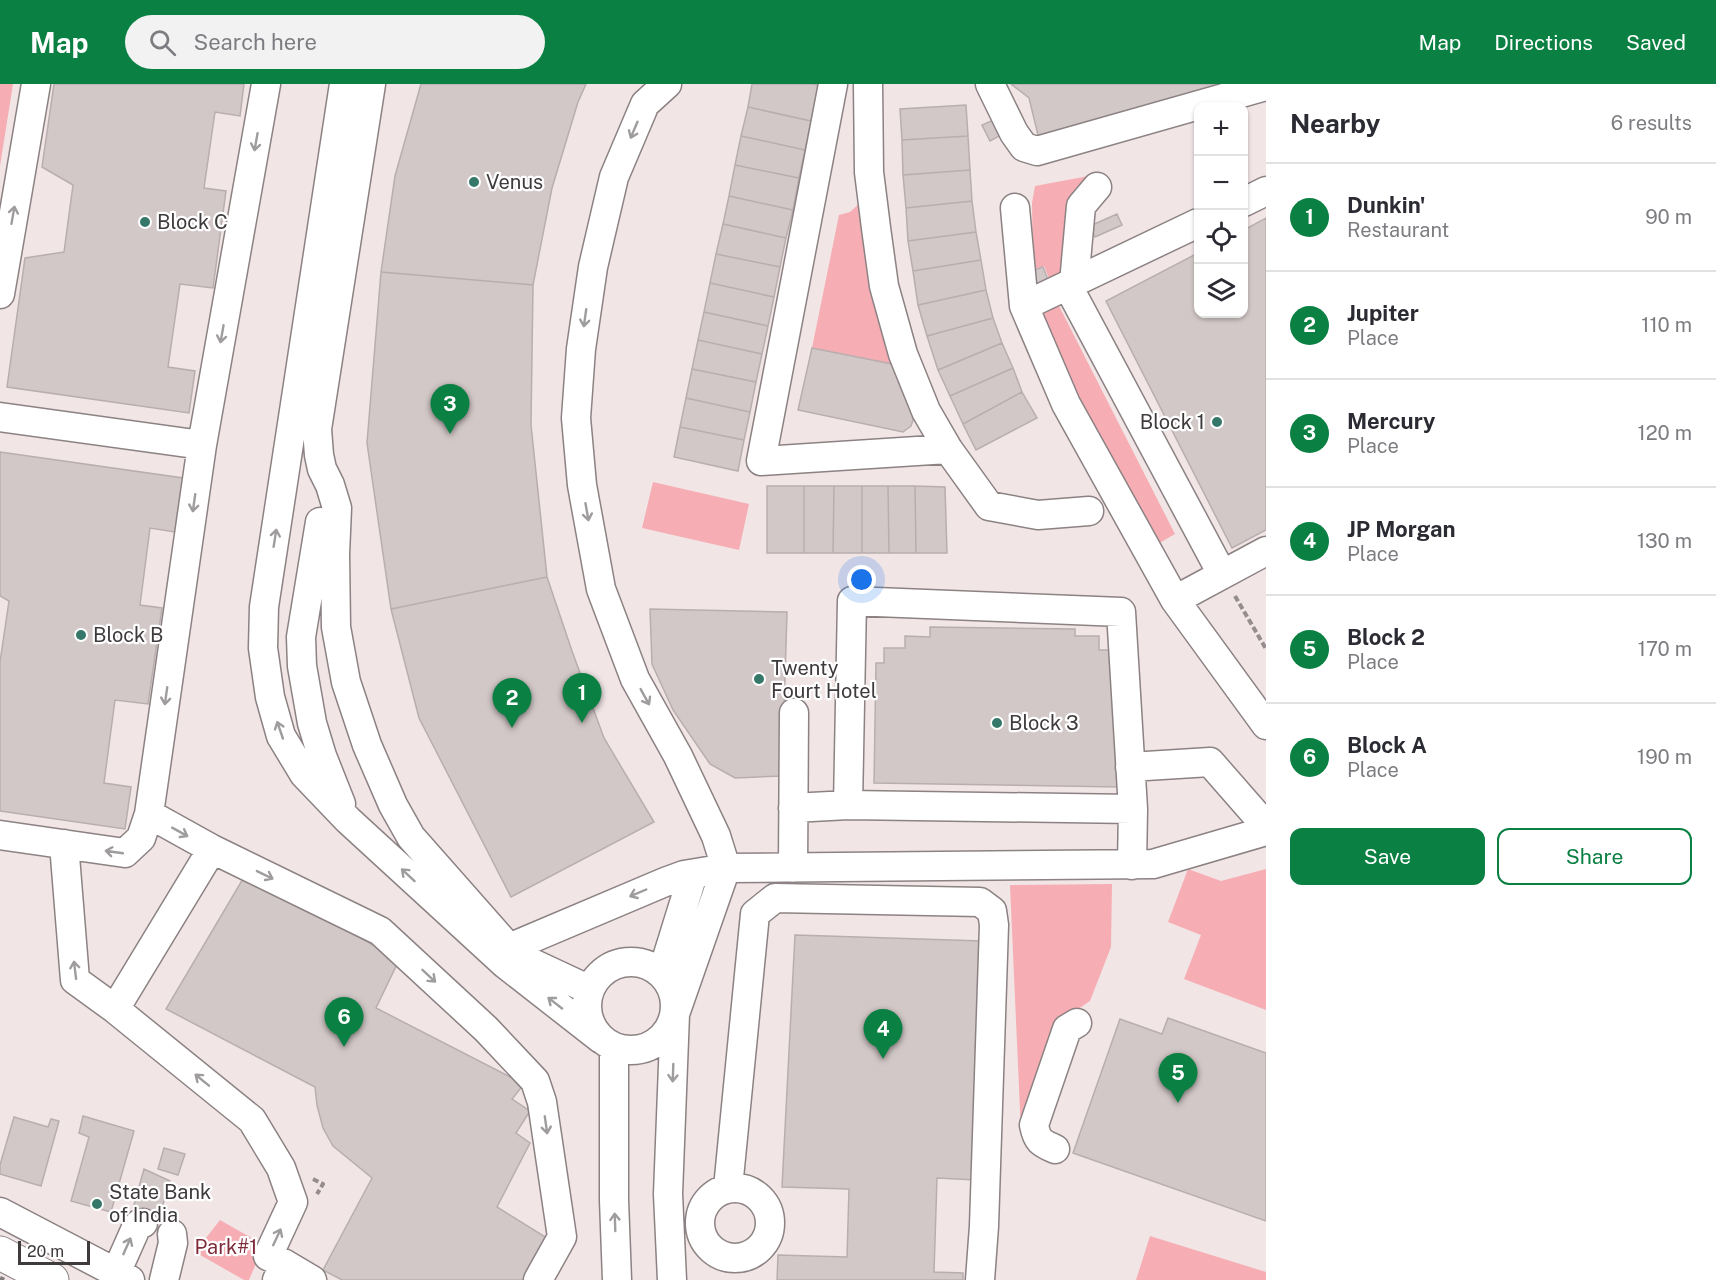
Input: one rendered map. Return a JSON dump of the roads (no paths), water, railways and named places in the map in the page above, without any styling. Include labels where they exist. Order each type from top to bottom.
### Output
[{"type":"highway","points":[[0,1253],[52,1280]]},
{"type":"street","points":[[0,294],[3,256],[36,84]]},
{"type":"street","points":[[0,835],[125,853],[141,838],[149,814],[202,445],[266,84]]},
{"type":"street","points":[[344,84],[264,608],[263,648],[270,697],[281,736],[304,774],[348,820],[608,1043],[625,1050],[638,1050],[651,1046],[662,1038],[670,1027],[726,868],[716,836],[683,766],[635,679],[601,589],[582,485],[576,418],[581,349],[593,267],[614,177],[645,104],[667,84]]},
{"type":"street","points":[[371,84],[317,429],[322,469],[337,508],[336,627],[346,682],[367,745],[393,805],[411,837],[503,952],[590,990]]},
{"type":"street","points":[[832,84],[761,461],[948,449]]},
{"type":"street","points":[[868,84],[869,172],[884,286],[903,354],[926,411],[948,449],[989,506],[1038,515],[1089,512]]},
{"type":"street","points":[[990,84],[1014,133],[1024,147],[1037,151],[1266,86]]},
{"type":"street","points":[[1097,187],[1081,206],[1071,284],[1222,574]]},
{"type":"street","points":[[1248,200],[1266,191]]},
{"type":"street","points":[[1015,207],[1024,306],[1066,404],[1175,600],[1266,725]]},
{"type":"street","points":[[1024,306],[1194,225]]},
{"type":"street","points":[[0,417],[202,445]]},
{"type":"street","points":[[320,522],[301,637],[302,666],[312,723],[333,788],[348,820]]},
{"type":"street","points":[[1175,600],[1266,551]]},
{"type":"street","points":[[848,805],[852,601],[1121,612],[1133,809],[1132,865]]},
{"type":"street","points":[[793,868],[794,713]]},
{"type":"street","points":[[1130,767],[1210,762],[1266,825]]},
{"type":"street","points":[[793,808],[848,805],[1133,809]]},
{"type":"street","points":[[149,814],[212,849],[380,931],[486,1029],[534,1081],[542,1102],[562,1237],[538,1280]]},
{"type":"street","points":[[503,952],[665,882],[726,868],[1153,864],[1266,831]]},
{"type":"street","points":[[64,844],[75,980],[115,1009],[252,1120],[281,1168],[293,1202],[268,1256],[281,1272],[312,1280]]},
{"type":"street","points":[[115,1009],[212,849]]},
{"type":"street","points":[[662,974],[693,874]]},
{"type":"street","points":[[728,1188],[755,914],[776,898],[980,902],[992,911],[994,925],[984,1226],[980,1280]]},
{"type":"street","points":[[617,1280],[608,1043],[593,1029],[588,1016],[587,1003],[590,990],[597,978],[608,968],[622,963],[636,962],[650,966],[662,974],[675,1000],[669,1194],[672,1280]]},
{"type":"street","points":[[1056,1149],[1041,1143],[1034,1125],[1067,1029],[1077,1023]]},
{"type":"street","points":[[728,1188],[743,1188],[757,1195],[767,1207],[770,1219],[769,1234],[762,1246],[728,1269],[719,1255],[709,1247],[701,1233],[699,1221],[701,1212],[710,1198],[717,1192],[728,1188]]},
{"type":"street","points":[[0,1212],[123,1276],[136,1228],[143,1223]]},
{"type":"street","points":[[164,1280],[173,1243],[172,1234]]},
{"type":"railway","points":[[0,1278],[4,1280]]},
{"type":"place","name":"Venus","points":[[474,182]]},
{"type":"place","name":"Block C","points":[[145,222]]},
{"type":"place","name":"Block 1","points":[[1217,422]]},
{"type":"place","name":"Mercury","points":[[450,434]]},
{"type":"place","name":"Block B","points":[[81,635]]},
{"type":"place","name":"Twenty Fourt Hotel","points":[[759,679]]},
{"type":"place","name":"Dunkin'","points":[[582,723]]},
{"type":"place","name":"Block 3","points":[[997,723]]},
{"type":"place","name":"Jupiter","points":[[512,728]]},
{"type":"place","name":"Block A","points":[[344,1047]]},
{"type":"place","name":"JP Morgan","points":[[883,1059]]},
{"type":"place","name":"Block 2","points":[[1178,1103]]},
{"type":"place","name":"State Bank of India","points":[[97,1204]]},
{"type":"park label","name":"Park#1","points":[[226,1247]]}]
